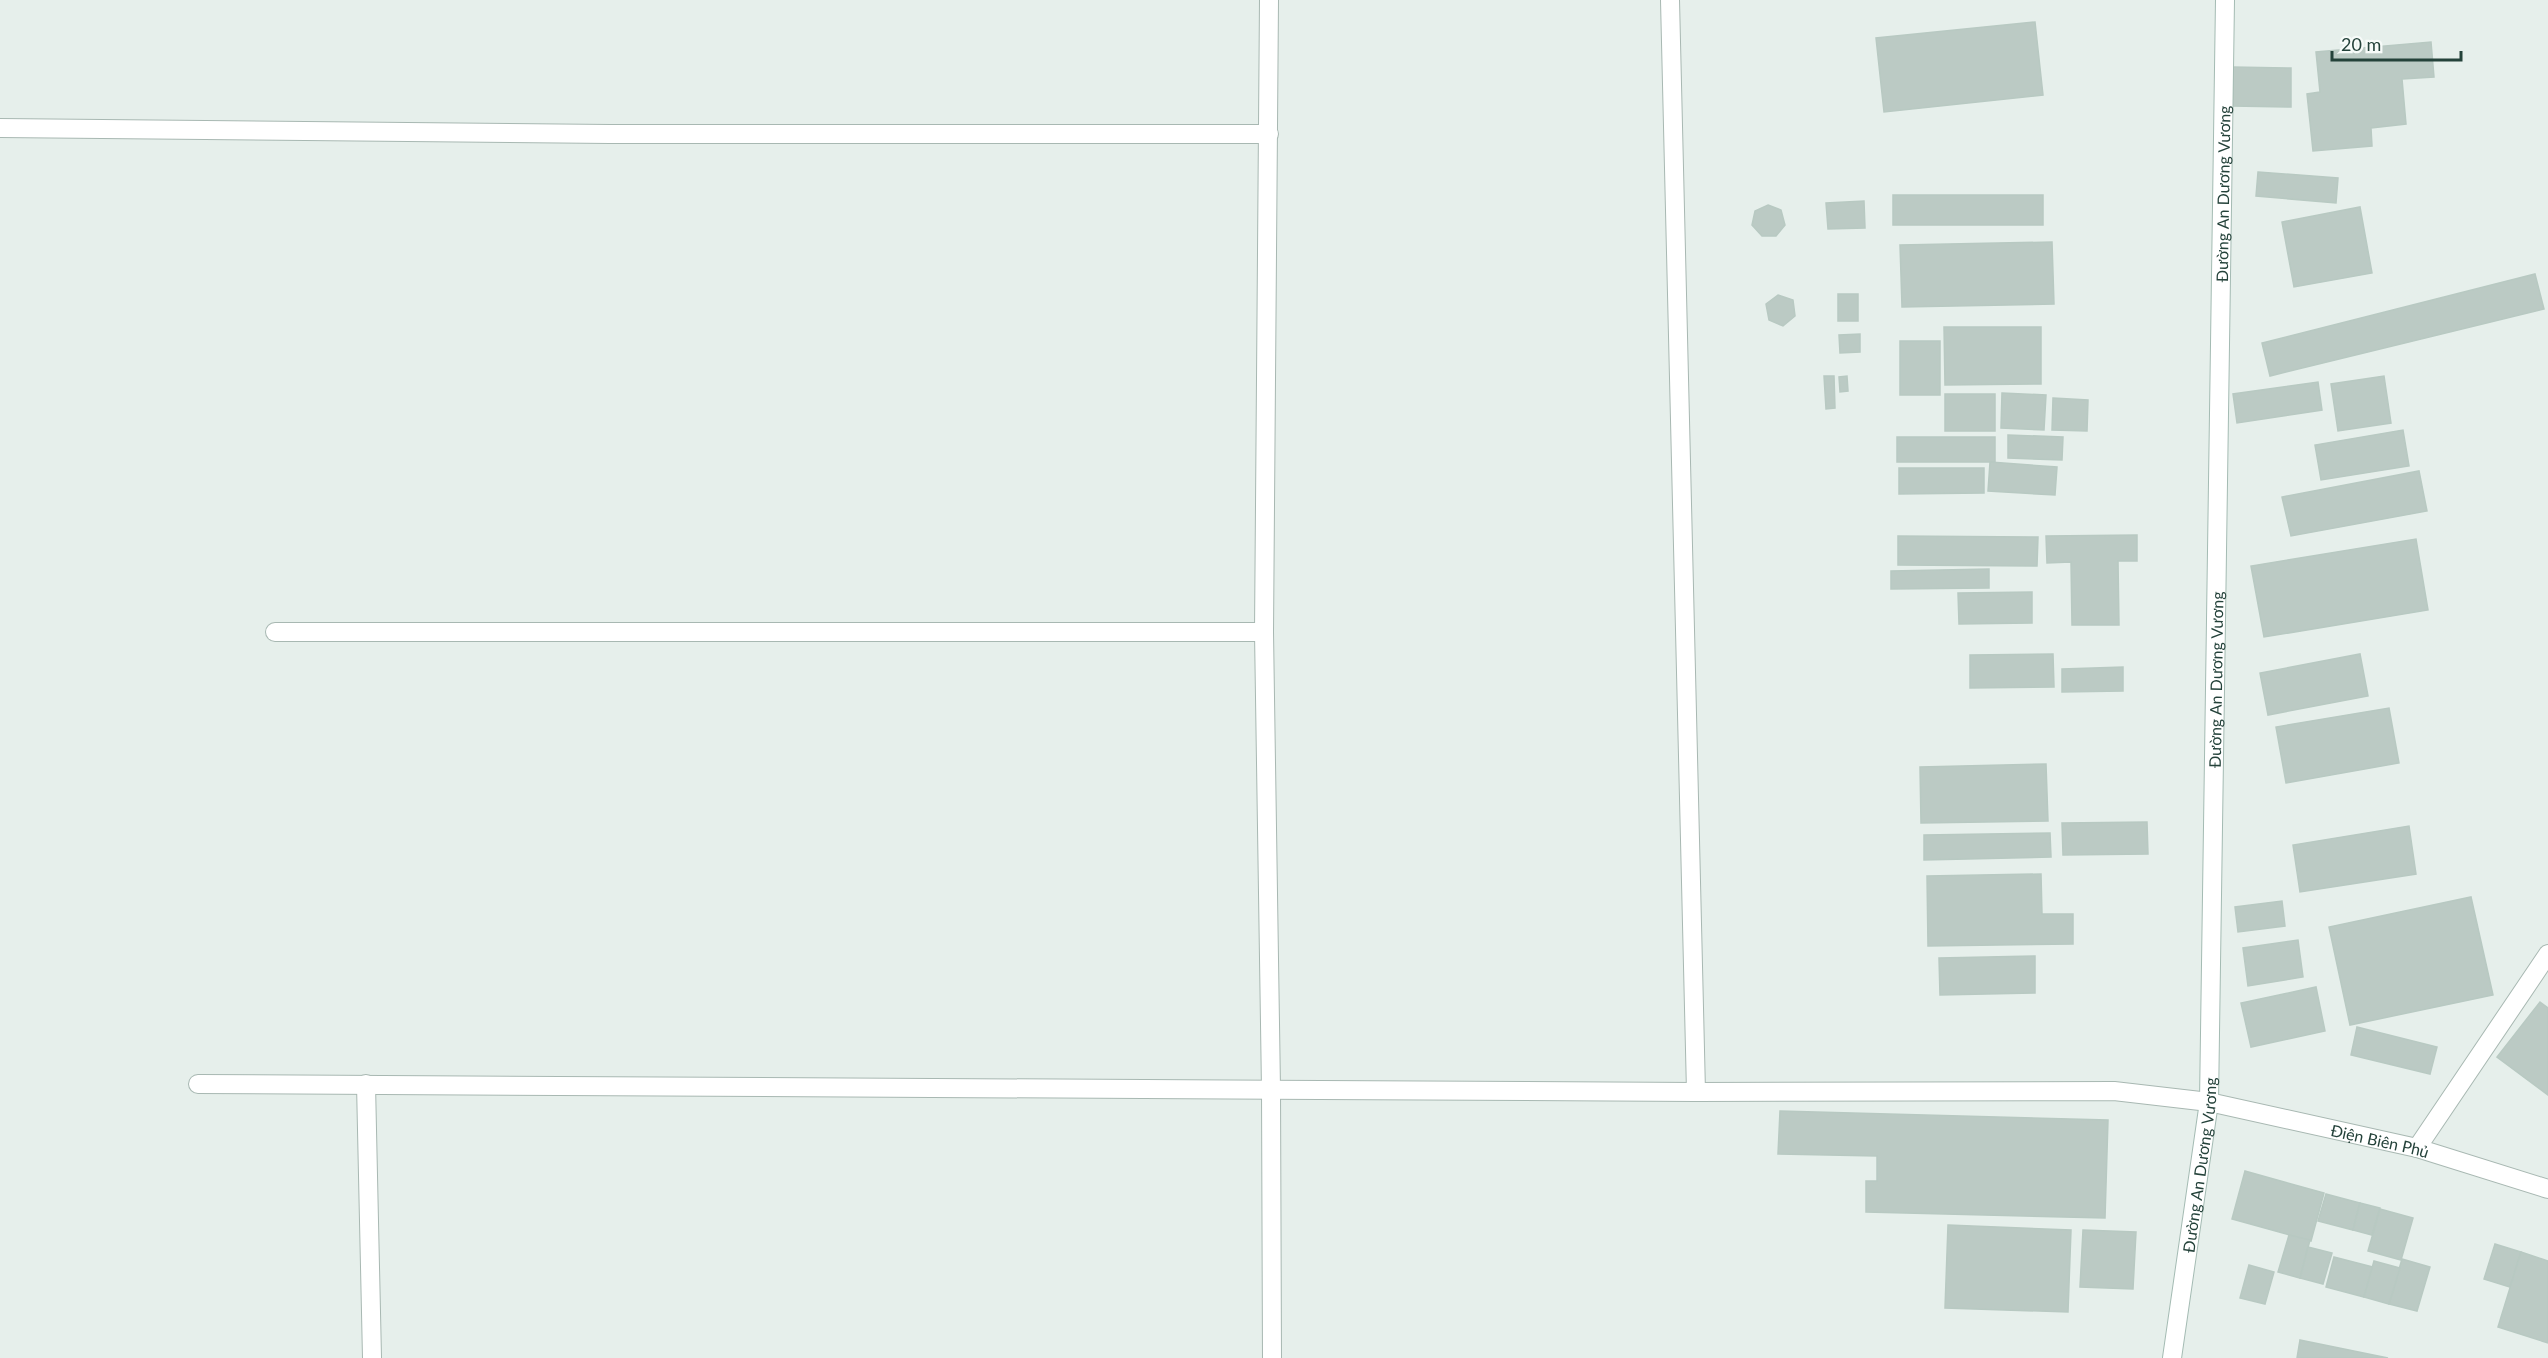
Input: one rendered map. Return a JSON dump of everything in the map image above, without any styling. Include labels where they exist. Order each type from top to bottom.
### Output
[{"type":"street","points":[[1269,0],[1264,633],[1271,1089],[1272,1358]]},
{"type":"street","points":[[1670,0],[1696,1092]]},
{"type":"street","name":"Đường An Dương Vương","points":[[2172,1358],[2209,1102],[2225,0]]},
{"type":"street","points":[[0,128],[610,134],[1269,134]]},
{"type":"street","points":[[275,633],[1264,633]]},
{"type":"street","points":[[2418,1148],[2548,954]]},
{"type":"street","name":"Điện Biên Phủ","points":[[198,1084],[1696,1092],[2114,1091],[2209,1102],[2418,1148],[2548,1189]]},
{"type":"street","points":[[366,1084],[372,1358]]},
{"type":"building","points":[[2035,22],[2043,95],[1884,112],[1876,38]]},
{"type":"building","points":[[2431,42],[2434,77],[2402,79],[2406,124],[2371,128],[2372,146],[2313,151],[2307,94],[2320,92],[2316,52]]},
{"type":"building","points":[[2232,67],[2291,68],[2291,107],[2232,106]]},
{"type":"building","points":[[2258,172],[2338,178],[2336,203],[2256,196]]},
{"type":"building","points":[[1893,195],[2043,195],[2043,225],[1893,225]]},
{"type":"building","points":[[1864,201],[1865,228],[1828,229],[1826,203]]},
{"type":"building","points":[[1768,205],[1781,210],[1785,225],[1776,236],[1762,236],[1752,225],[1755,211]]},
{"type":"building","points":[[2360,207],[2372,273],[2294,287],[2282,222]]},
{"type":"building","points":[[2052,242],[2054,304],[1902,307],[1900,245]]},
{"type":"building","points":[[2535,274],[2544,309],[2270,376],[2262,343]]},
{"type":"building","points":[[1838,294],[1858,294],[1858,321],[1838,321]]},
{"type":"building","points":[[1778,295],[1793,300],[1795,316],[1783,326],[1769,320],[1766,304]]},
{"type":"building","points":[[1944,327],[2041,327],[2041,384],[1945,385]]},
{"type":"building","points":[[1860,334],[1860,352],[1840,353],[1839,335]]},
{"type":"building","points":[[1900,341],[1940,341],[1940,395],[1900,395]]},
{"type":"building","points":[[1824,376],[1834,376],[1835,408],[1826,409]]},
{"type":"building","points":[[1847,376],[1848,391],[1840,392],[1839,377]]},
{"type":"building","points":[[2384,376],[2391,423],[2338,431],[2331,384]]},
{"type":"building","points":[[2318,382],[2322,410],[2237,423],[2233,394]]},
{"type":"building","points":[[2002,393],[2046,395],[2044,430],[2001,428]]},
{"type":"building","points":[[1945,394],[1995,394],[1995,431],[1945,431]]},
{"type":"building","points":[[2053,398],[2088,400],[2087,431],[2052,430]]},
{"type":"building","points":[[2403,430],[2409,466],[2321,480],[2315,445]]},
{"type":"building","points":[[2008,435],[2063,437],[2062,460],[2008,458]]},
{"type":"building","points":[[1897,437],[1995,437],[1995,462],[1897,462]]},
{"type":"building","points":[[1990,462],[2057,467],[2055,495],[1988,491]]},
{"type":"building","points":[[1899,468],[1984,468],[1984,493],[1899,494]]},
{"type":"building","points":[[2419,471],[2427,511],[2291,536],[2282,497]]},
{"type":"building","points":[[2137,535],[2137,561],[2118,561],[2119,625],[2072,625],[2071,562],[2047,563],[2046,536]]},
{"type":"building","points":[[1898,536],[2038,537],[2037,566],[1898,565]]},
{"type":"building","points":[[2416,539],[2428,610],[2264,637],[2251,566]]},
{"type":"building","points":[[1989,569],[1989,588],[1891,589],[1891,571]]},
{"type":"building","points":[[2032,592],[2032,623],[1959,624],[1958,593]]},
{"type":"building","points":[[2053,654],[2054,687],[1970,688],[1970,655]]},
{"type":"building","points":[[2360,654],[2368,696],[2268,715],[2260,673]]},
{"type":"building","points":[[2123,667],[2123,691],[2062,692],[2062,669]]},
{"type":"building","points":[[2389,708],[2399,763],[2286,783],[2276,727]]},
{"type":"building","points":[[2046,764],[2048,821],[1921,823],[1920,767]]},
{"type":"building","points":[[2147,822],[2148,854],[2063,855],[2062,823]]},
{"type":"building","points":[[2409,826],[2416,874],[2300,892],[2293,845]]},
{"type":"building","points":[[2050,833],[2051,857],[1924,860],[1924,835]]},
{"type":"building","points":[[2041,874],[2042,914],[2073,914],[2073,944],[1928,946],[1927,876]]},
{"type":"building","points":[[2471,897],[2493,995],[2350,1025],[2329,927]]},
{"type":"building","points":[[2282,901],[2285,926],[2238,932],[2235,907]]},
{"type":"building","points":[[2298,940],[2303,977],[2248,986],[2243,948]]},
{"type":"building","points":[[2035,956],[2035,993],[1940,995],[1939,958]]},
{"type":"building","points":[[2316,987],[2325,1031],[2251,1047],[2241,1003]]},
{"type":"building","points":[[2540,1002],[2548,1008],[2548,1095],[2497,1057]]},
{"type":"building","points":[[2357,1027],[2437,1047],[2430,1074],[2351,1055]]},
{"type":"building","points":[[1780,1111],[2108,1120],[2105,1218],[1866,1212],[1866,1181],[1877,1181],[1877,1156],[1778,1154]]},
{"type":"building","points":[[2245,1171],[2324,1193],[2311,1241],[2232,1219]]},
{"type":"building","points":[[2326,1194],[2360,1203],[2353,1230],[2318,1221]]},
{"type":"building","points":[[2360,1203],[2380,1208],[2372,1235],[2353,1230]]},
{"type":"building","points":[[2380,1209],[2413,1218],[2401,1260],[2368,1251]]},
{"type":"building","points":[[1948,1225],[2071,1230],[2068,1312],[1945,1308]]},
{"type":"building","points":[[2083,1230],[2136,1232],[2133,1289],[2080,1287]]},
{"type":"building","points":[[2289,1235],[2310,1240],[2300,1278],[2278,1272]]},
{"type":"building","points":[[2495,1244],[2521,1252],[2510,1287],[2484,1279]]},
{"type":"building","points":[[2308,1247],[2332,1253],[2323,1284],[2300,1278]]},
{"type":"building","points":[[2521,1252],[2548,1261],[2548,1343],[2498,1327]]},
{"type":"building","points":[[2334,1257],[2373,1267],[2364,1297],[2326,1287]]},
{"type":"building","points":[[2402,1259],[2430,1267],[2417,1311],[2389,1304]]},
{"type":"building","points":[[2374,1261],[2400,1268],[2389,1304],[2364,1297]]},
{"type":"building","points":[[2249,1265],[2274,1272],[2265,1304],[2240,1298]]},
{"type":"building","points":[[2300,1340],[2388,1358],[2297,1358]]}]
